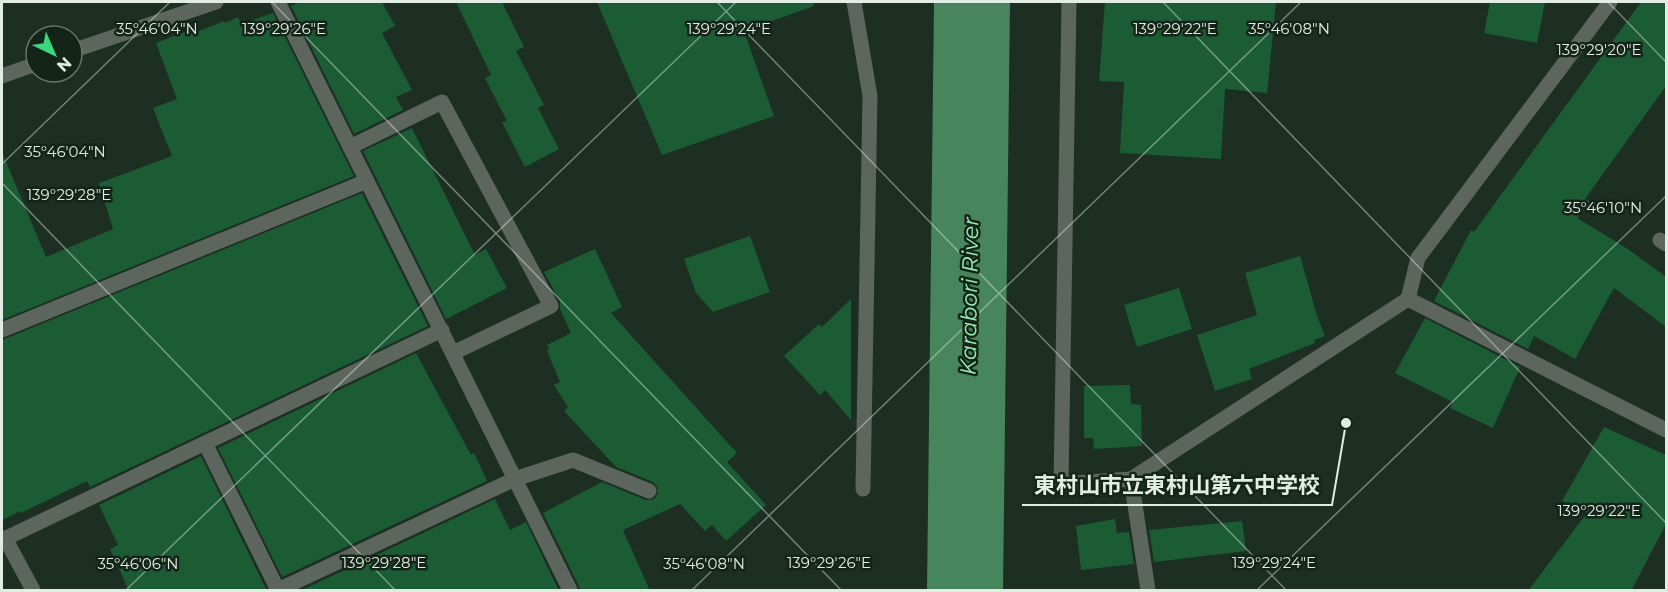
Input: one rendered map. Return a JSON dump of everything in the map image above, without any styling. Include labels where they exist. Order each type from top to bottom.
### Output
[{"type":"street","points":[[84,47],[216,2]]},
{"type":"street","points":[[278,2],[570,591]]},
{"type":"street","points":[[854,2],[870,96],[863,489]]},
{"type":"street","points":[[1069,2],[1061,484],[1131,479],[1408,299],[1418,258],[1610,2]]},
{"type":"street","points":[[2,76],[24,68]]},
{"type":"street","points":[[350,147],[442,102],[551,306],[453,353]]},
{"type":"street","points":[[2,330],[367,181]]},
{"type":"street","points":[[1408,299],[1666,430]]},
{"type":"street","points":[[33,591],[3,539],[442,330]]},
{"type":"street","points":[[205,443],[278,591],[515,479],[573,460],[649,491]]},
{"type":"street","points":[[1131,479],[1148,591]]},
{"type":"building","points":[[300,2],[382,2],[395,26],[382,33],[412,90],[396,97],[403,110],[354,134],[291,6]]},
{"type":"building","points":[[456,2],[502,2],[524,47],[516,51],[544,105],[538,108],[559,149],[525,167],[502,122],[507,121],[485,78],[491,75]]},
{"type":"building","points":[[597,2],[813,2],[814,6],[744,31],[774,116],[662,155]]},
{"type":"building","points":[[1105,2],[1276,2],[1267,93],[1225,89],[1221,159],[1120,153],[1124,82],[1099,81]]},
{"type":"building","points":[[1490,2],[1545,2],[1537,43],[1484,33]]},
{"type":"building","points":[[1641,2],[1666,2],[1666,86],[1585,199],[1590,201],[1577,218],[1628,249],[1666,277],[1666,327],[1614,288],[1575,359],[1534,336],[1528,349],[1434,301],[1471,230],[1474,232]]},
{"type":"building","points":[[273,13],[354,176],[2,320],[2,152],[46,257],[113,229],[99,183],[172,156],[153,108],[177,99],[156,43],[192,29],[194,33],[238,17],[241,24]]},
{"type":"building","points":[[412,128],[475,255],[486,249],[507,288],[446,319],[363,151]]},
{"type":"building","points":[[362,193],[428,326],[90,487],[87,481],[2,520],[2,340]]},
{"type":"building","points":[[750,236],[770,292],[713,312],[696,293],[684,259]]},
{"type":"building","points":[[595,249],[622,307],[611,313],[737,453],[727,462],[766,505],[726,541],[712,525],[705,531],[680,504],[623,530],[650,591],[580,591],[543,513],[602,482],[646,500],[654,499],[658,494],[657,486],[653,482],[616,467],[564,411],[568,407],[554,385],[560,382],[547,351],[549,349],[547,345],[571,333],[560,309],[560,301],[544,272]]},
{"type":"building","points":[[1300,256],[1325,336],[1314,340],[1315,343],[1249,369],[1252,379],[1215,391],[1197,335],[1257,315],[1245,273]]},
{"type":"building","points":[[1179,288],[1192,329],[1137,347],[1124,305]]},
{"type":"building","points":[[851,299],[851,420],[825,390],[820,395],[784,356],[819,324],[822,327]]},
{"type":"building","points":[[1425,318],[1520,367],[1493,428],[1450,408],[1453,402],[1395,373]]},
{"type":"building","points":[[416,353],[471,455],[474,453],[487,481],[282,577],[218,448]]},
{"type":"building","points":[[1130,385],[1131,404],[1141,405],[1142,446],[1094,449],[1093,438],[1084,438],[1084,386]]},
{"type":"building","points":[[1604,427],[1666,455],[1666,524],[1631,591],[1528,591],[1587,513],[1562,501]]},
{"type":"building","points":[[201,456],[267,591],[129,591],[110,549],[118,545],[99,505]]},
{"type":"building","points":[[495,499],[510,530],[526,522],[559,591],[300,591]]},
{"type":"building","points":[[1115,519],[1117,533],[1129,532],[1134,564],[1081,570],[1076,526]]},
{"type":"building","points":[[1242,521],[1246,551],[1154,562],[1149,530]]},
{"type":"waterway","name":"Karabori River","points":[[965,590],[972,2]]},
{"type":"place","name":"東村山市立東村山第六中学校","points":[[1346,423]]}]
